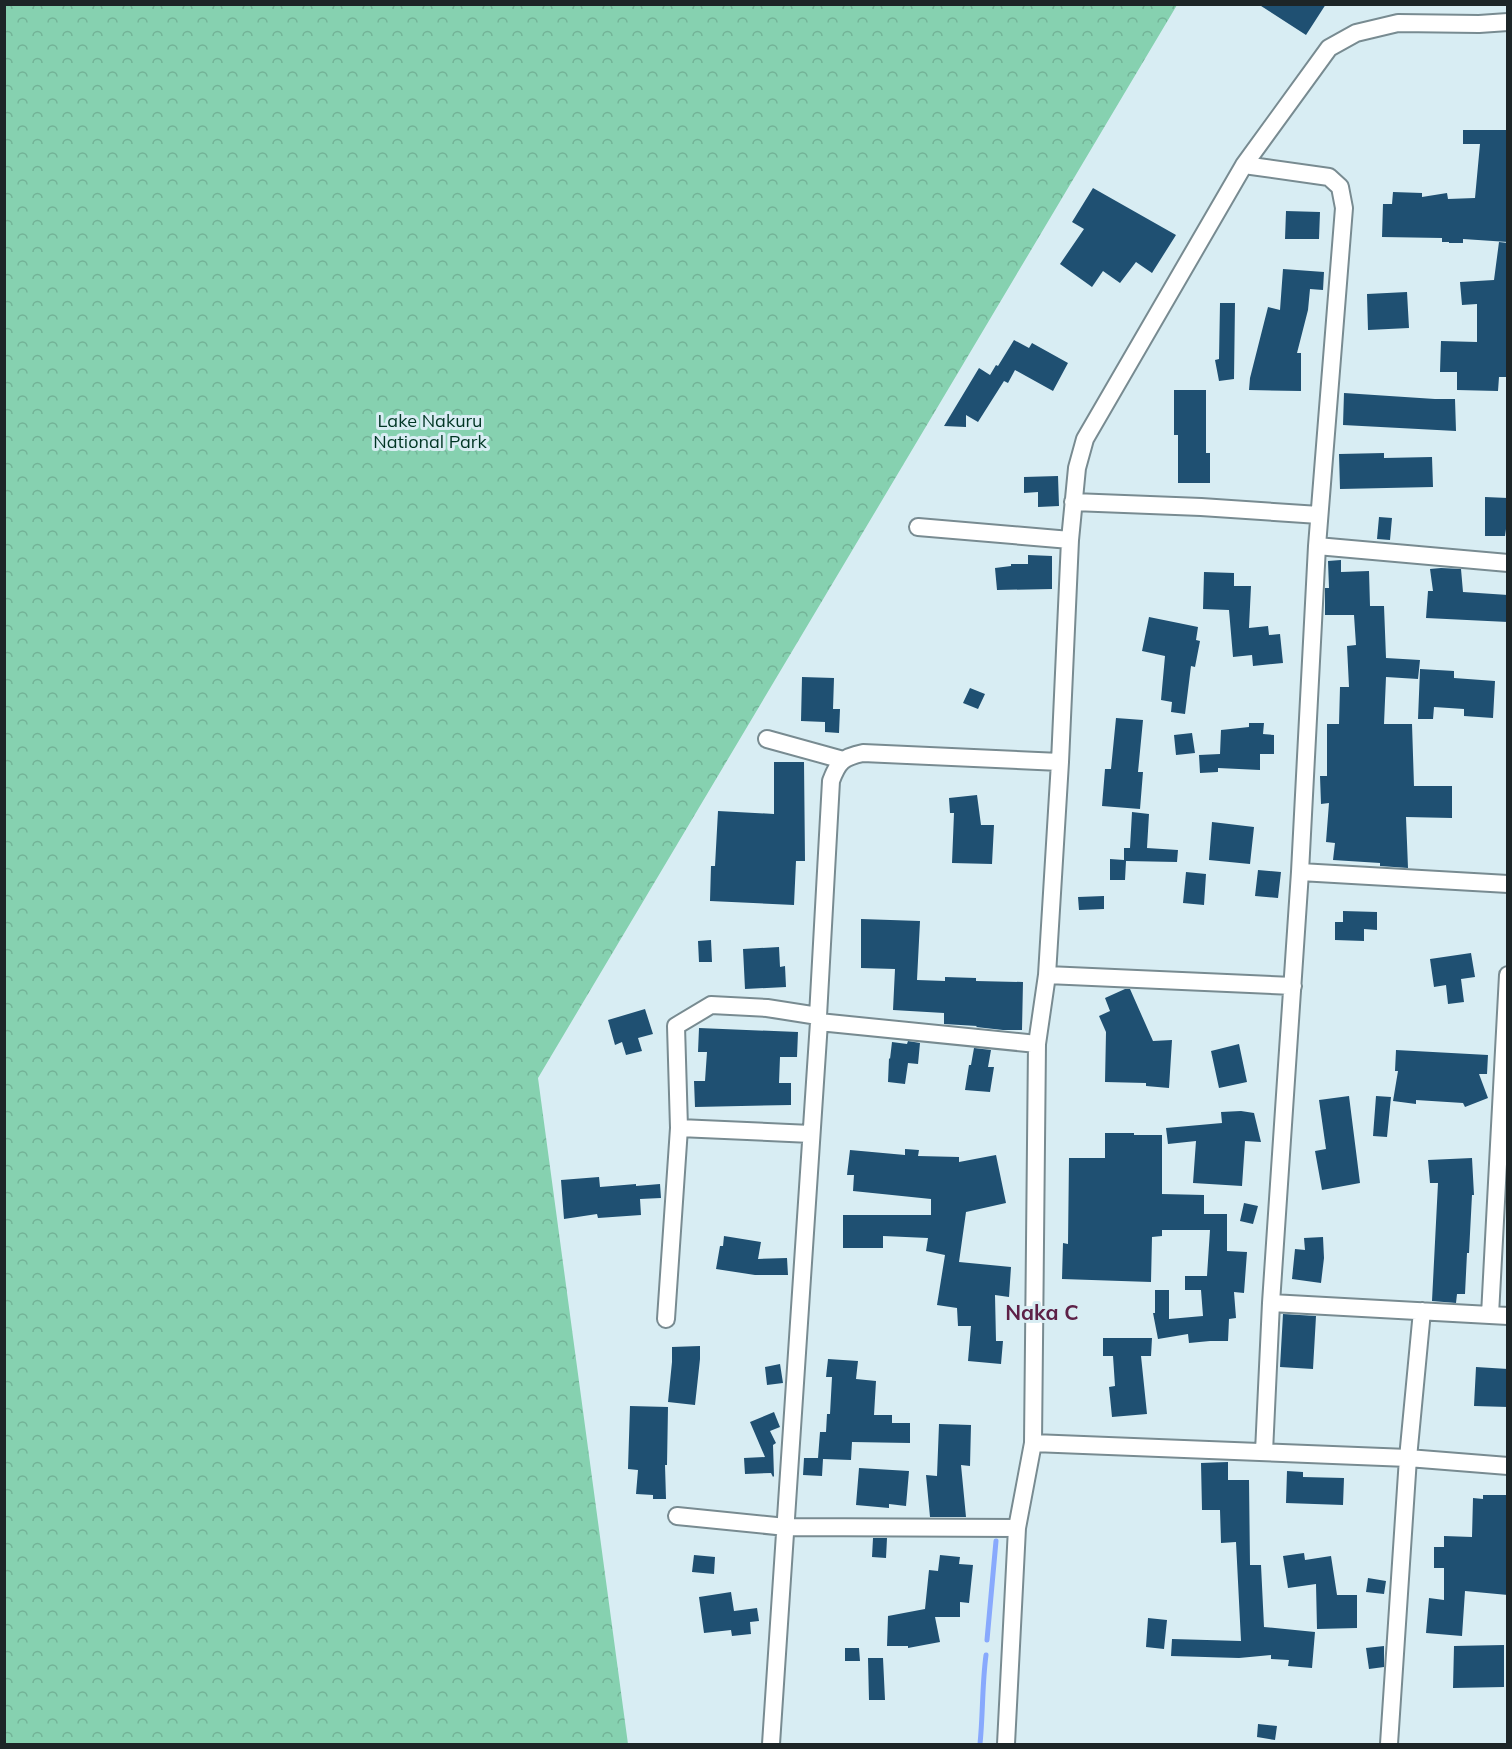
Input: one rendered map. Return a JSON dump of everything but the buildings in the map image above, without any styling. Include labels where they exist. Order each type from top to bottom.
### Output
[{"type":"street","points":[[1006,1744],[1017,1528],[1033,1443],[1037,1044],[1047,975],[1073,502],[1077,468],[1085,439],[1244,165],[1329,48],[1356,33],[1398,23],[1508,22]]},
{"type":"street","points":[[1244,165],[1329,177],[1340,187],[1344,208],[1317,546],[1264,1452]]},
{"type":"street","points":[[1073,502],[1320,514]]},
{"type":"street","points":[[918,527],[1070,540]]},
{"type":"street","points":[[1317,546],[1508,563]]},
{"type":"street","points":[[767,740],[843,760]]},
{"type":"street","points":[[771,1744],[811,1134],[831,781],[836,768],[843,760],[863,753],[1060,762]]},
{"type":"street","points":[[1299,872],[1508,884]]},
{"type":"street","points":[[1047,975],[1293,986]]},
{"type":"street","points":[[1490,1315],[1508,975]]},
{"type":"street","points":[[666,1319],[679,1128],[676,1026],[711,1005],[767,1008],[818,1019],[1037,1044]]},
{"type":"street","points":[[679,1128],[811,1134]]},
{"type":"street","points":[[1271,1304],[1508,1316]]},
{"type":"street","points":[[1389,1744],[1408,1458],[1422,1311]]},
{"type":"street","points":[[1033,1443],[1408,1458],[1508,1466]]},
{"type":"street","points":[[677,1516],[786,1527],[1017,1528]]},
{"type":"green space","name":"Lake Nakuru National Park","points":[[5,4],[1177,5],[538,1078],[628,1744],[5,1744]]},
{"type":"waterway","points":[[987,1640],[996,1541]]},
{"type":"waterway","points":[[980,1744],[986,1655]]},
{"type":"district","name":"Naka C","points":[[1042,1313]]}]
